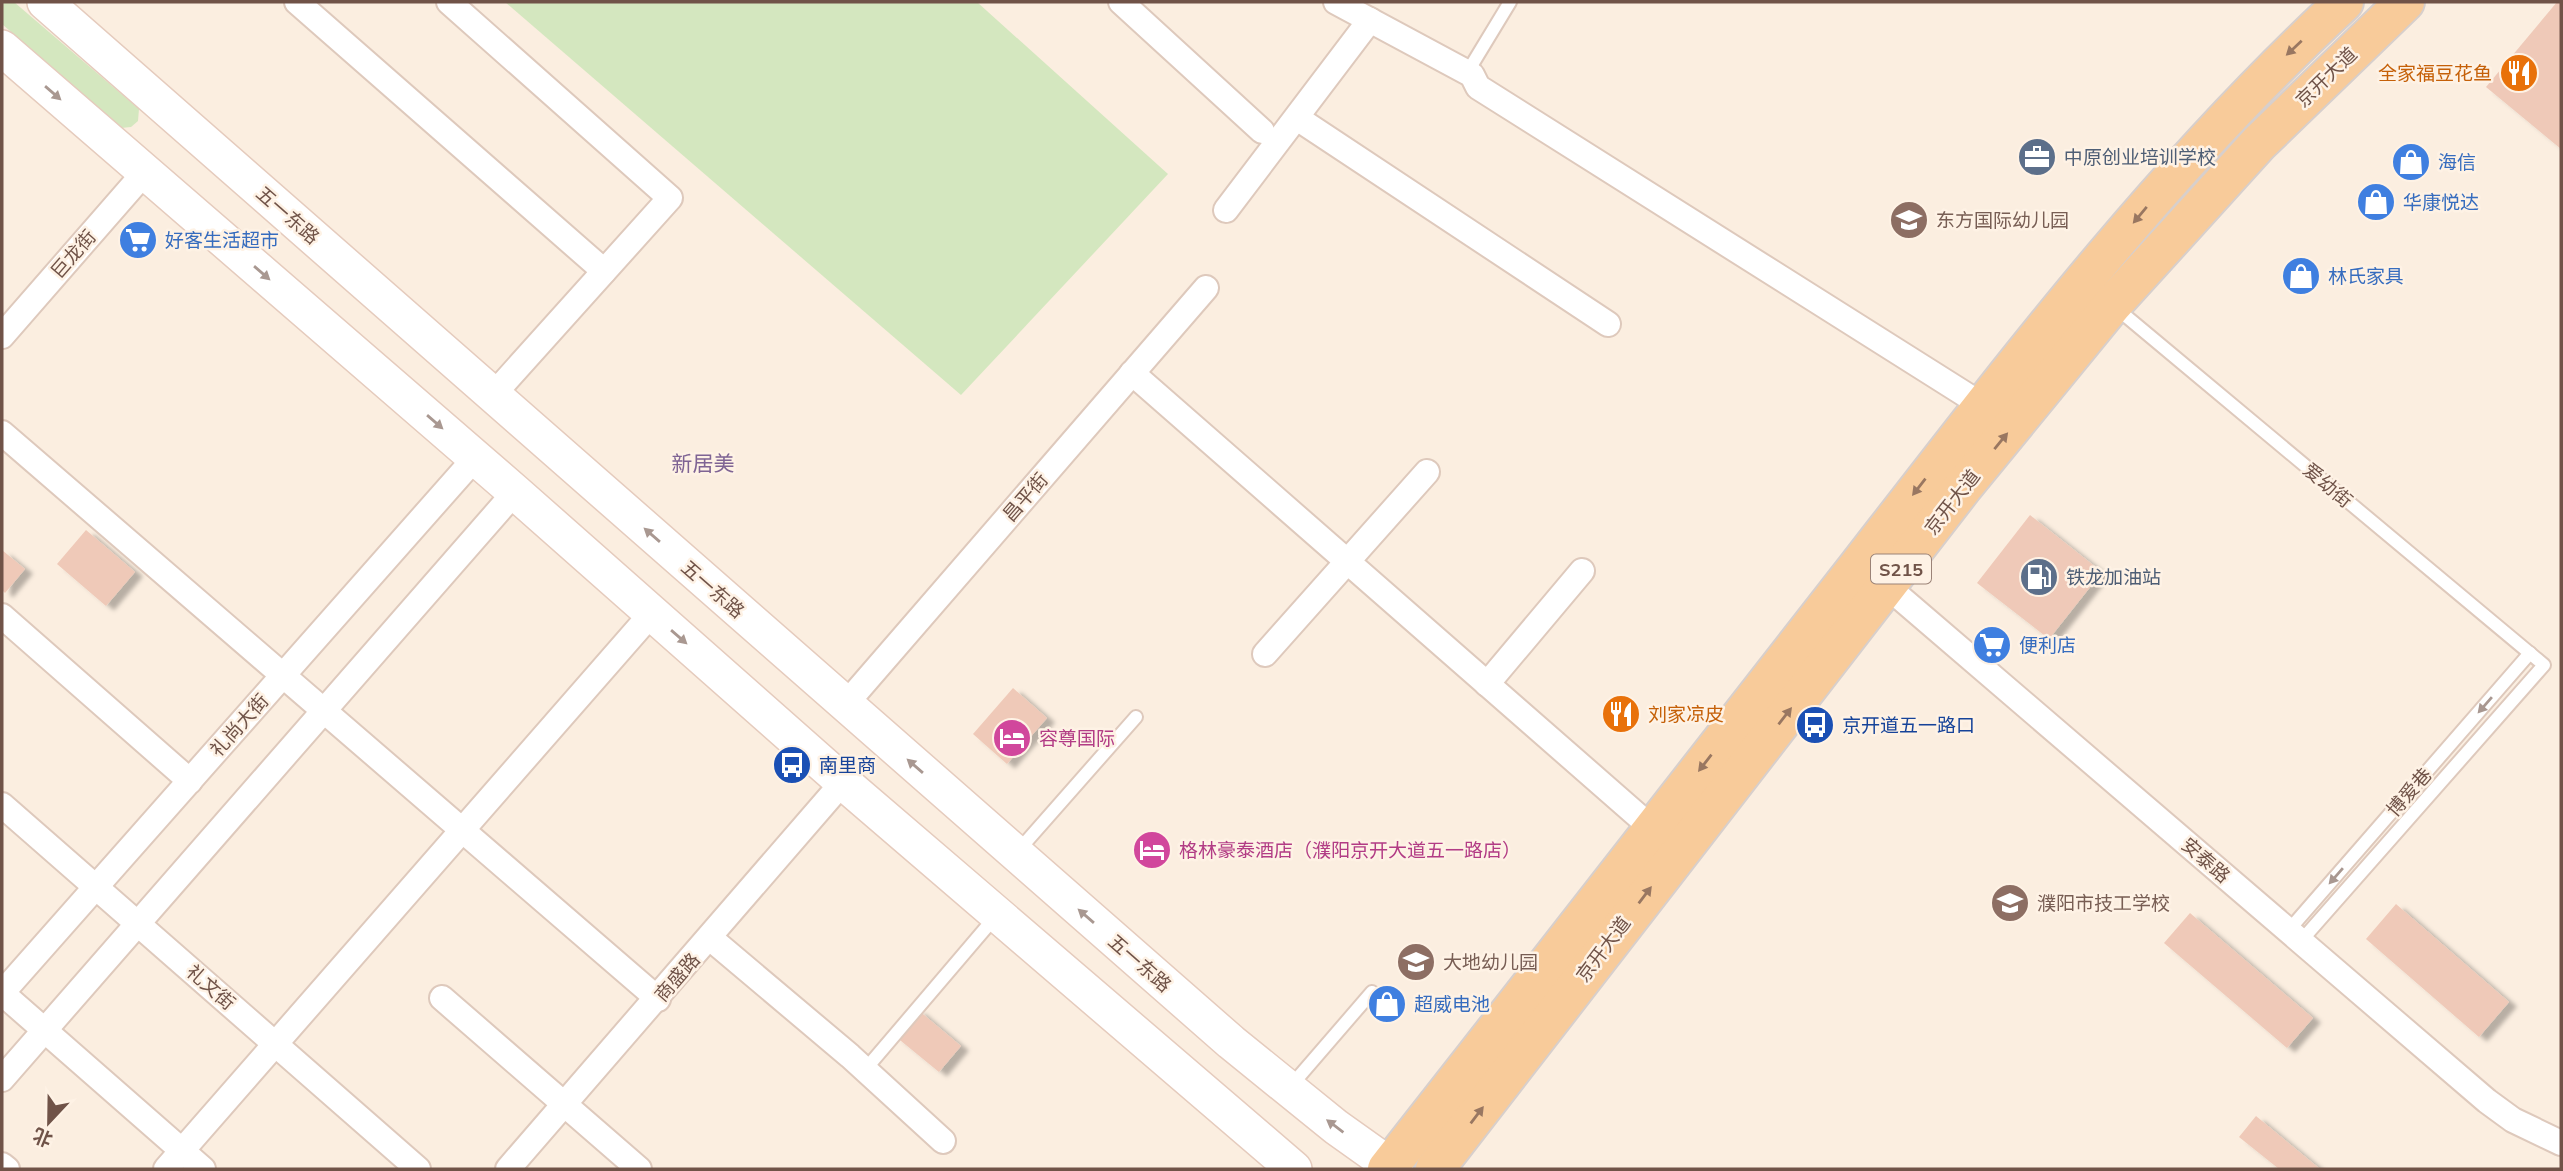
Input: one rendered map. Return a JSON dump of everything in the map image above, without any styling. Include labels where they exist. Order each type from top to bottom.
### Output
[{"type":"main road","name":"京开大道","points":[[1435,1169],[1678,852],[1874,575],[1982,405],[2150,203],[2231,112],[2344,2]]},
{"type":"main road","name":"京开大道","points":[[1391,1168],[1653,830],[1874,575],[1963,487],[2112,305],[2259,143],[2405,2]]},
{"type":"street","name":"五一东路","points":[[45,2],[1015,854],[1288,1089],[1391,1168]]},
{"type":"street","points":[[297,2],[604,271]]},
{"type":"street","points":[[449,2],[670,198],[493,395]]},
{"type":"street","points":[[1121,2],[1262,131]]},
{"type":"street","points":[[1336,2],[1472,75],[1478,87],[1982,405]]},
{"type":"street","points":[[1226,209],[1370,20]]},
{"type":"street","points":[[2,48],[476,457],[843,782],[1294,1169]]},
{"type":"street","points":[[1297,118],[1608,324]]},
{"type":"street","name":"巨龙街","points":[[2,336],[145,172]]},
{"type":"street","name":"昌平街","points":[[845,705],[1206,288]]},
{"type":"street","points":[[1132,373],[1653,830]]},
{"type":"street","points":[[2,433],[658,999]]},
{"type":"street","name":"礼尚大街","points":[[2,993],[476,457]]},
{"type":"street","points":[[1265,654],[1427,472]]},
{"type":"street","points":[[2,1079],[515,492]]},
{"type":"street","points":[[1487,684],[1582,571]]},
{"type":"street","name":"安泰路","points":[[1874,575],[2487,1101],[2513,1120],[2561,1143]]},
{"type":"street","points":[[174,1160],[652,612]]},
{"type":"street","points":[[2,616],[190,780]]},
{"type":"street","name":"商盛路","points":[[508,1169],[658,999],[843,782]]},
{"type":"street","name":"礼文街","points":[[2,805],[418,1169]]},
{"type":"street","points":[[710,938],[943,1141]]},
{"type":"street","points":[[2,993],[44,1030],[174,1160],[202,1169]]},
{"type":"street","points":[[442,998],[639,1169]]},
{"type":"street","points":[[2,1165],[7,1169]]},
{"type":"lane","points":[[1472,75],[1473,62],[1510,2]]},
{"type":"lane","name":"爱幼街","points":[[2112,305],[2543,665]]},
{"type":"lane","name":"博爱巷","points":[[2295,936],[2530,653]]},
{"type":"lane","name":"博爱巷","points":[[2295,936],[2543,665]]},
{"type":"lane","points":[[1015,854],[1136,717]]},
{"type":"lane","points":[[864,1071],[997,915]]},
{"type":"lane","points":[[1288,1089],[1372,992]]},
{"type":"green space","points":[[2,2],[14,2],[139,109],[138,121],[131,127],[121,128],[2,24]]},
{"type":"green space","points":[[505,2],[977,2],[1168,174],[961,395]]},
{"type":"building","points":[[2557,2],[2561,2],[2561,149],[2486,87]]},
{"type":"building","name":"铁龙加油站","points":[[2030,515],[2102,572],[2049,639],[1977,583]]},
{"type":"building","points":[[86,530],[135,572],[106,606],[57,564]]},
{"type":"building","points":[[2,550],[25,569],[5,593],[2,590]]},
{"type":"building","points":[[1013,688],[1047,718],[1007,764],[973,734]]},
{"type":"building","points":[[2396,904],[2509,1002],[2479,1037],[2366,939]]},
{"type":"building","points":[[2190,913],[2313,1018],[2287,1048],[2164,943]]},
{"type":"building","points":[[917,1009],[961,1046],[939,1072],[895,1036]]},
{"type":"building","points":[[2256,1116],[2320,1169],[2279,1169],[2239,1137]]},
{"type":"place","name":"全家福豆花鱼","points":[[2519,73]]},
{"type":"place","name":"中原创业培训学校","points":[[2037,157]]},
{"type":"place","name":"海信","points":[[2411,162]]},
{"type":"place","name":"华康悦达","points":[[2376,202]]},
{"type":"place","name":"东方国际幼儿园","points":[[1909,220]]},
{"type":"place","name":"好客生活超市","points":[[138,240]]},
{"type":"place","name":"林氏家具","points":[[2301,276]]},
{"type":"place","name":"铁龙加油站","points":[[2039,577]]},
{"type":"place","name":"便利店","points":[[1992,645]]},
{"type":"place","name":"刘家凉皮","points":[[1621,714]]},
{"type":"place","name":"京开道五一路口","points":[[1815,725]]},
{"type":"place","name":"容尊国际","points":[[1012,738]]},
{"type":"place","name":"南里商","points":[[792,765]]},
{"type":"place","name":"格林豪泰酒店（濮阳京开大道五一路店）","points":[[1152,850]]},
{"type":"place","name":"濮阳市技工学校","points":[[2010,903]]},
{"type":"place","name":"大地幼儿园","points":[[1416,962]]},
{"type":"place","name":"超威电池","points":[[1387,1004]]},
{"type":"district","name":"新居美","points":[[703,463]]}]
